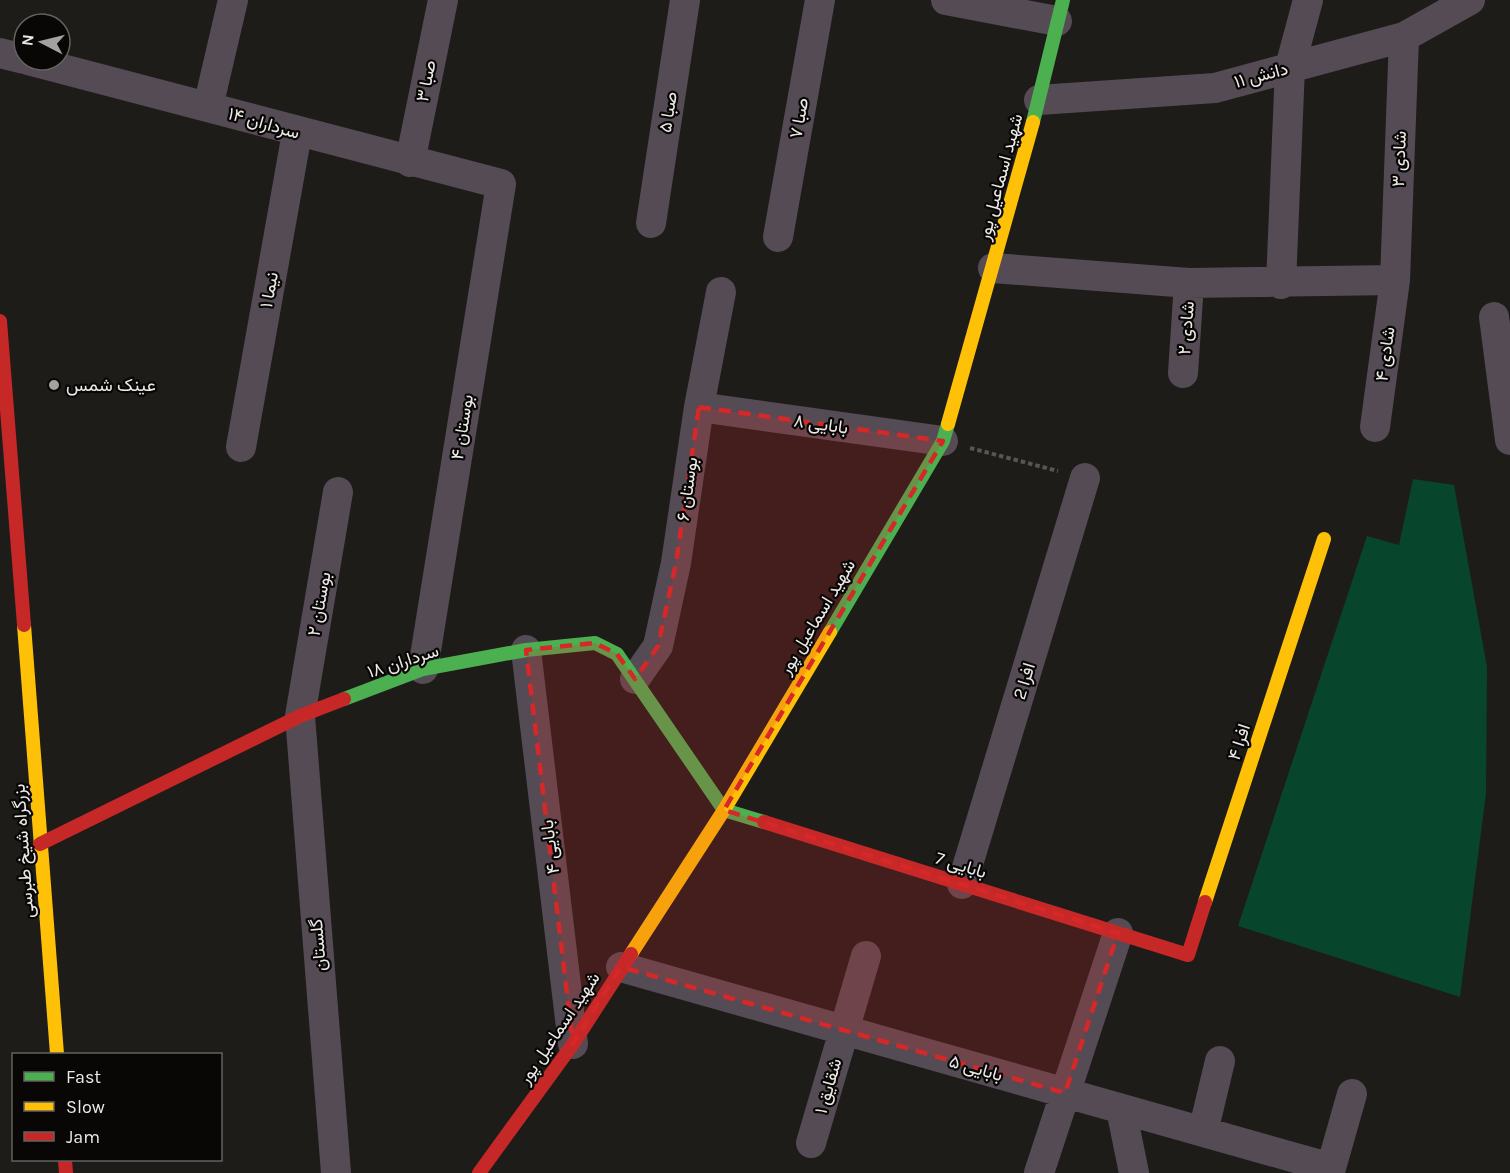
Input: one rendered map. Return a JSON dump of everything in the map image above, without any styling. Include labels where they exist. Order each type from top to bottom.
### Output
[{"type":"main road","name":"شهید اسماعیل پور","points":[[479,1173],[573,1044],[724,810],[943,441],[1039,100],[1060,11]]},
{"type":"main road","name":"بزرگراه شیخ طبرسی","points":[[0,321],[57,1053]]},
{"type":"main road","name":"افرا ۴","points":[[1188,955],[1324,539]]},
{"type":"main road","name":"سرداران ۱۸","points":[[40,844],[300,716],[423,669],[526,650],[595,643],[616,654],[724,810]]},
{"type":"main road","name":"بابایی 7","points":[[724,810],[1188,955]]},
{"type":"street","points":[[208,107],[232,0]]},
{"type":"street","name":"صبا ۳","points":[[410,162],[443,0]]},
{"type":"street","name":"صبا ۵","points":[[651,224],[685,0]]},
{"type":"street","name":"صبا ۷","points":[[778,237],[820,0]]},
{"type":"street","points":[[946,0],[1060,11]]},
{"type":"street","points":[[1281,284],[1290,67],[1308,0]]},
{"type":"street","name":"دانش ۱۱","points":[[1039,100],[1215,87],[1404,37],[1470,0]]},
{"type":"street","name":"شادی ۳","points":[[1395,280],[1404,37]]},
{"type":"street","name":"سرداران ۱۴","points":[[72,71],[297,133],[501,184]]},
{"type":"street","name":"نیما ۱","points":[[241,447],[297,133]]},
{"type":"street","name":"بوستان ۴","points":[[423,669],[501,184]]},
{"type":"street","points":[[993,268],[1189,283],[1281,284],[1395,280]]},
{"type":"street","name":"شادی ۴","points":[[1375,427],[1395,280]]},
{"type":"street","name":"شادی ۲","points":[[1183,373],[1189,283]]},
{"type":"street","name":"بوستان ۶","points":[[635,679],[657,646],[676,563],[699,407],[721,292]]},
{"type":"street","points":[[1494,317],[1510,440]]},
{"type":"street","name":"بابایی ۸","points":[[699,407],[943,441]]},
{"type":"street","name":"افرا 2","points":[[962,884],[1085,478]]},
{"type":"street","name":"بوستان ۲","points":[[300,716],[338,492]]},
{"type":"street","name":"بابایی ۴","points":[[526,650],[573,1044]]},
{"type":"street","name":"گلستان","points":[[300,716],[336,1173]]},
{"type":"street","points":[[1039,1173],[1118,933]]},
{"type":"street","name":"شقایق ۱","points":[[811,1143],[866,956]]},
{"type":"street","name":"بابایی ۵","points":[[621,967],[1331,1168],[1353,1094]]},
{"type":"street","points":[[1203,1132],[1220,1061]]},
{"type":"street","points":[[1120,1109],[1134,1173]]},
{"type":"path","points":[[943,441],[1085,478]]},
{"type":"highlighted area","points":[[699,407],[943,441],[724,810],[1118,933],[1065,1093],[621,967],[573,1044],[526,650],[595,643],[617,654],[635,679],[658,646],[676,563]]},
{"type":"green space","points":[[1413,479],[1454,485],[1487,667],[1486,793],[1460,997],[1238,926],[1367,536],[1399,545]]},
{"type":"traffic: fast","points":[[1033,122],[1063,0]]},
{"type":"traffic: fast","points":[[830,632],[943,441],[948,424]]},
{"type":"traffic: fast","points":[[344,699],[423,669],[526,650],[595,643],[617,654],[724,810],[764,822]]},
{"type":"traffic: slow","points":[[948,424],[1033,122]]},
{"type":"traffic: slow","points":[[1205,902],[1324,539]]},
{"type":"traffic: slow","points":[[24,625],[57,1053]]},
{"type":"traffic: slow","points":[[631,954],[724,810],[830,632]]},
{"type":"traffic: jam","points":[[0,321],[24,625]]},
{"type":"traffic: jam","points":[[40,844],[300,716],[344,699]]},
{"type":"traffic: jam","points":[[764,822],[1188,955],[1205,902]]},
{"type":"traffic: jam","points":[[479,1173],[573,1044],[631,954]]},
{"type":"traffic: jam","points":[[65,1161],[66,1173]]},
{"type":"place","name":"عینک شمس","points":[[54,385]]}]
